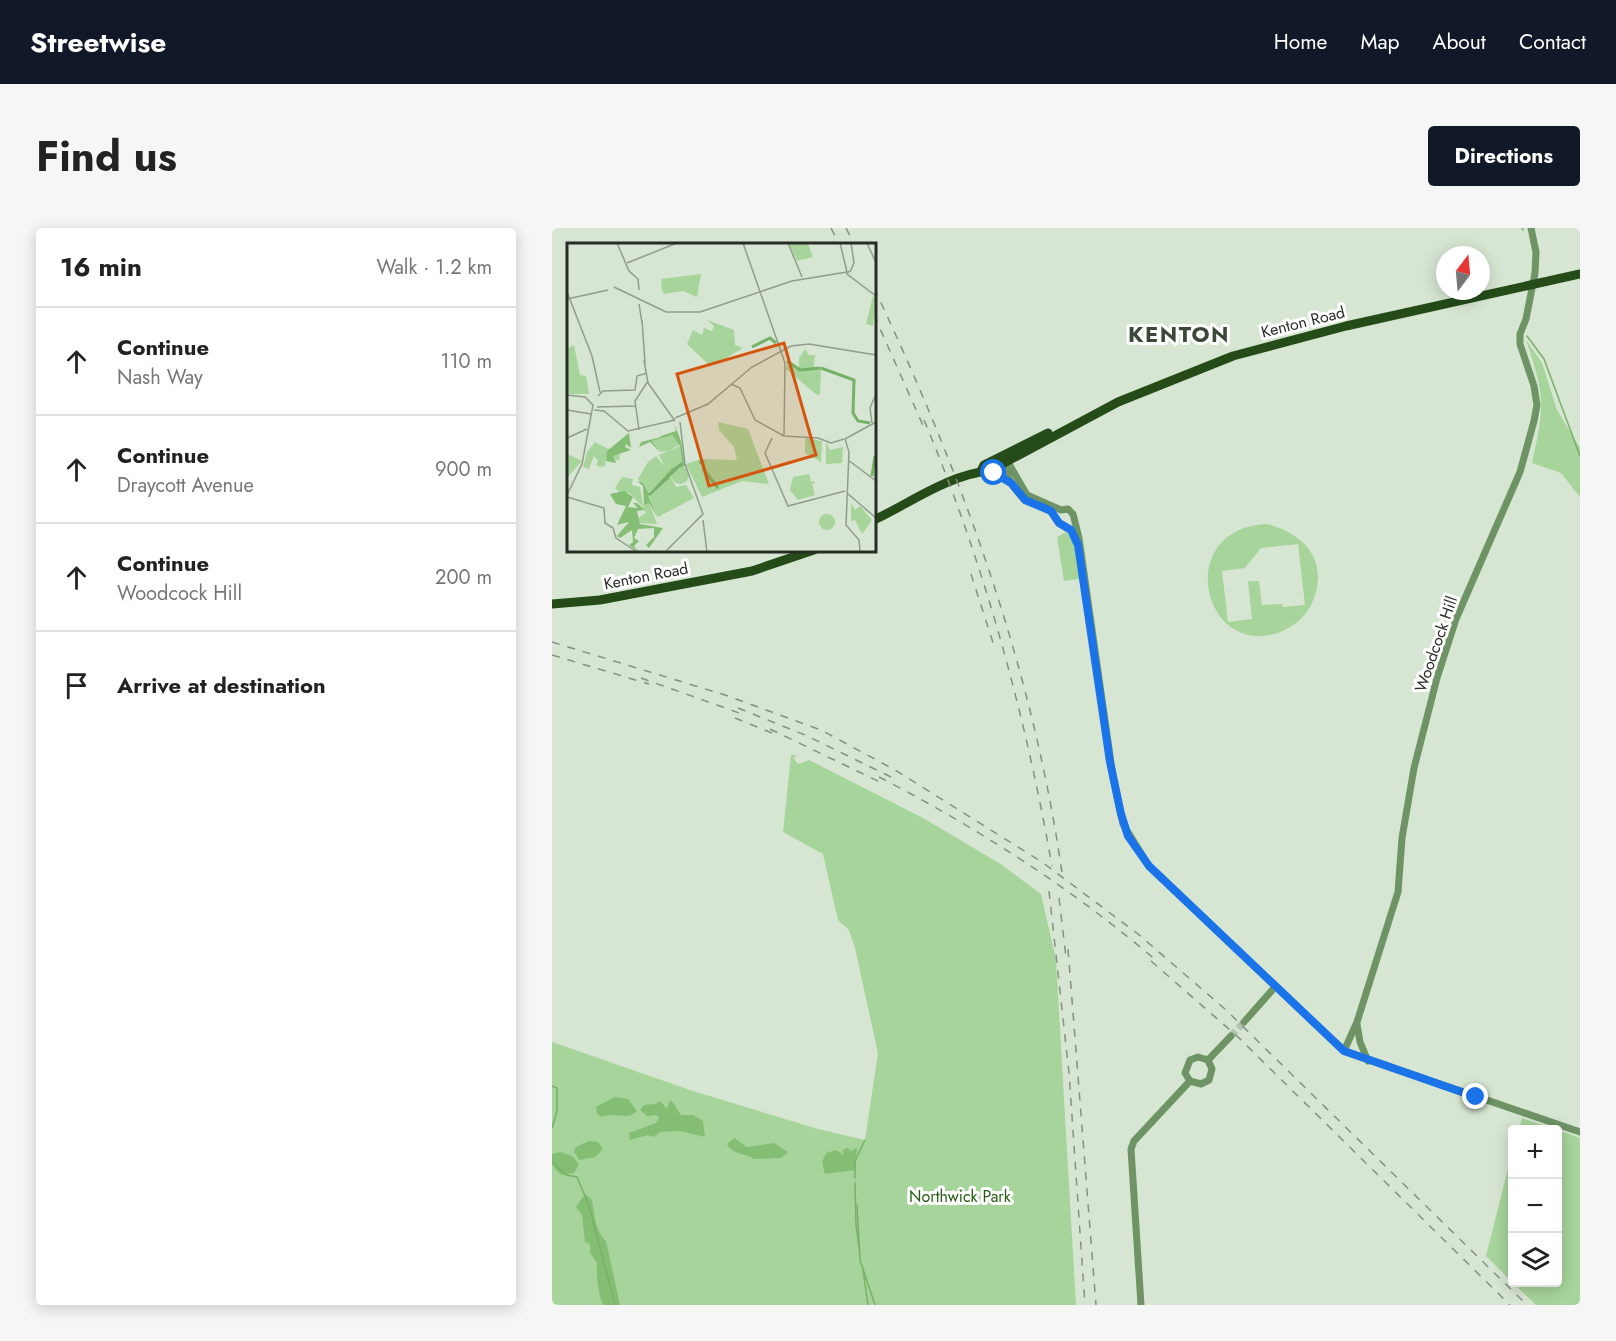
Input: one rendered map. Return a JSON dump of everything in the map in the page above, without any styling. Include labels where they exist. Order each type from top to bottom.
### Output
[{"type":"main road","name":"Kenton Road","points":[[876,519],[934,490],[985,471],[984,465],[1004,459],[1083,416],[1089,416],[1148,388],[1273,345],[1580,274]]},
{"type":"main road","name":"Kenton Road","points":[[552,604],[593,601],[752,571],[808,552]]},
{"type":"street","name":"Woodcock Hill","points":[[1344,1051],[1357,1022],[1398,892],[1402,838],[1414,768],[1437,678],[1456,619],[1520,472],[1531,434],[1537,405],[1530,367],[1520,344],[1520,334],[1526,319],[1533,284],[1536,252],[1531,228]]},
{"type":"street","points":[[1004,459],[1011,483],[1025,500],[1059,513],[1070,510],[1079,535],[1078,545],[1113,777],[1128,836],[1149,866],[1344,1051],[1580,1132]]},
{"type":"street","points":[[1004,459],[1026,494],[1059,513]]},
{"type":"street","points":[[985,471],[1011,483]]},
{"type":"street","points":[[1059,513],[1059,523],[1067,526],[1078,545]]},
{"type":"street","points":[[1067,526],[1073,520]]},
{"type":"street","points":[[1244,1022],[1275,987]]},
{"type":"street","points":[[1357,1022],[1360,1042],[1368,1061]]},
{"type":"street","points":[[1208,1060],[1231,1036]]},
{"type":"street","points":[[1197,1057],[1208,1060],[1212,1069],[1209,1080],[1201,1084],[1190,1081],[1185,1073],[1190,1060],[1197,1057]]},
{"type":"street","points":[[1141,1305],[1131,1149],[1134,1141],[1190,1081]]},
{"type":"green space","points":[[1526,340],[1542,363],[1557,410],[1580,448],[1580,497],[1561,473],[1532,463],[1539,428],[1541,401],[1537,375]]},
{"type":"green space","points":[[1266,524],[1293,535],[1311,552],[1318,576],[1311,605],[1298,621],[1285,630],[1253,636],[1232,628],[1217,612],[1209,591],[1209,568],[1218,547],[1236,531]],"holes":[[[1298,544],[1305,605],[1283,607],[1282,604],[1262,605],[1259,581],[1248,581],[1252,619],[1228,622],[1222,571],[1245,568],[1261,548]]]},
{"type":"green space","points":[[1066,532],[1074,543],[1079,579],[1064,581],[1057,537]]},
{"type":"green space","name":"Northwick Park","points":[[791,755],[796,755],[794,759],[798,764],[809,760],[923,818],[999,863],[1041,894],[1056,960],[1076,1305],[552,1305],[552,1042],[693,1091],[818,1129],[865,1140],[878,1053],[855,948],[849,930],[838,920],[823,854],[783,832]]},
{"type":"green space","points":[[615,1097],[628,1099],[637,1111],[626,1116],[602,1117],[597,1114],[596,1107]]},
{"type":"green space","points":[[660,1101],[667,1109],[669,1101],[672,1101],[681,1115],[693,1115],[703,1121],[705,1137],[680,1131],[660,1132],[654,1137],[648,1135],[630,1140],[629,1133],[656,1123],[659,1118],[657,1115],[647,1116],[640,1110],[644,1105]]},
{"type":"green space","points":[[1522,1118],[1543,1125],[1520,1125]]},
{"type":"green space","points":[[1562,1131],[1580,1138],[1580,1305],[1536,1305],[1517,1287],[1562,1287]]},
{"type":"green space","points":[[734,1138],[747,1147],[774,1143],[788,1152],[781,1158],[754,1159],[729,1148],[727,1144]]},
{"type":"green space","points":[[589,1141],[598,1142],[603,1149],[595,1157],[579,1160],[574,1151],[576,1147]]},
{"type":"green space","points":[[857,1147],[855,1170],[825,1174],[822,1162],[826,1153],[836,1150],[843,1155],[843,1150],[847,1148],[852,1151]]},
{"type":"green space","points":[[560,1152],[572,1156],[579,1164],[574,1173],[561,1175],[552,1165],[552,1154]]},
{"type":"green space","points":[[1508,1169],[1508,1278],[1486,1256]]},
{"type":"green space","points":[[585,1194],[592,1200],[597,1227],[606,1241],[620,1305],[603,1305],[601,1301],[597,1263],[590,1253],[590,1244],[585,1242],[582,1215],[576,1207]]},
{"type":"waterway","points":[[1527,336],[1544,359],[1580,456]]},
{"type":"waterway","points":[[552,1086],[557,1088],[557,1111],[552,1128]]},
{"type":"waterway","points":[[855,1178],[855,1161],[865,1140]]},
{"type":"waterway","points":[[552,1162],[566,1175],[577,1177],[589,1206],[615,1305]]},
{"type":"waterway","points":[[855,1183],[859,1247]]},
{"type":"waterway","points":[[857,1205],[860,1260],[875,1305]]},
{"type":"waterway","points":[[863,1270],[868,1305]]},
{"type":"tunnel","points":[[1231,1036],[1244,1022]]},
{"type":"railway","points":[[831,228],[838,243]]},
{"type":"railway","points":[[846,228],[854,243]]},
{"type":"railway","points":[[876,292],[936,429],[965,501],[990,574],[1033,722],[1062,873]]},
{"type":"railway","points":[[876,320],[925,430]]},
{"type":"railway","points":[[924,420],[966,528],[1000,639],[1029,752],[1052,866]]},
{"type":"railway","points":[[971,574],[995,649]]},
{"type":"railway","points":[[552,642],[725,695],[821,730],[895,770],[1042,862],[1138,934],[1225,1009],[1527,1305]]},
{"type":"railway","points":[[552,655],[649,684]]},
{"type":"railway","points":[[641,678],[745,715]]},
{"type":"railway","points":[[738,708],[805,735],[891,777]]},
{"type":"railway","points":[[735,718],[777,735]]},
{"type":"railway","points":[[770,729],[884,784]]},
{"type":"railway","points":[[879,777],[953,817],[1059,885],[1158,962]]},
{"type":"railway","points":[[1049,891],[1069,1073],[1085,1305]]},
{"type":"railway","points":[[1059,898],[1066,957]]},
{"type":"railway","points":[[1068,949],[1096,1305]]},
{"type":"railway","points":[[1151,961],[1238,1037],[1510,1305]]},
{"type":"district","name":"KENTON","points":[[1179,334]]},
{"type":"route","points":[[994,473],[1011,483],[1025,500],[1051,511],[1059,523],[1071,530],[1078,545],[1097,660],[1110,762],[1123,824],[1128,836],[1149,866],[1344,1051],[1476,1097]]}]
